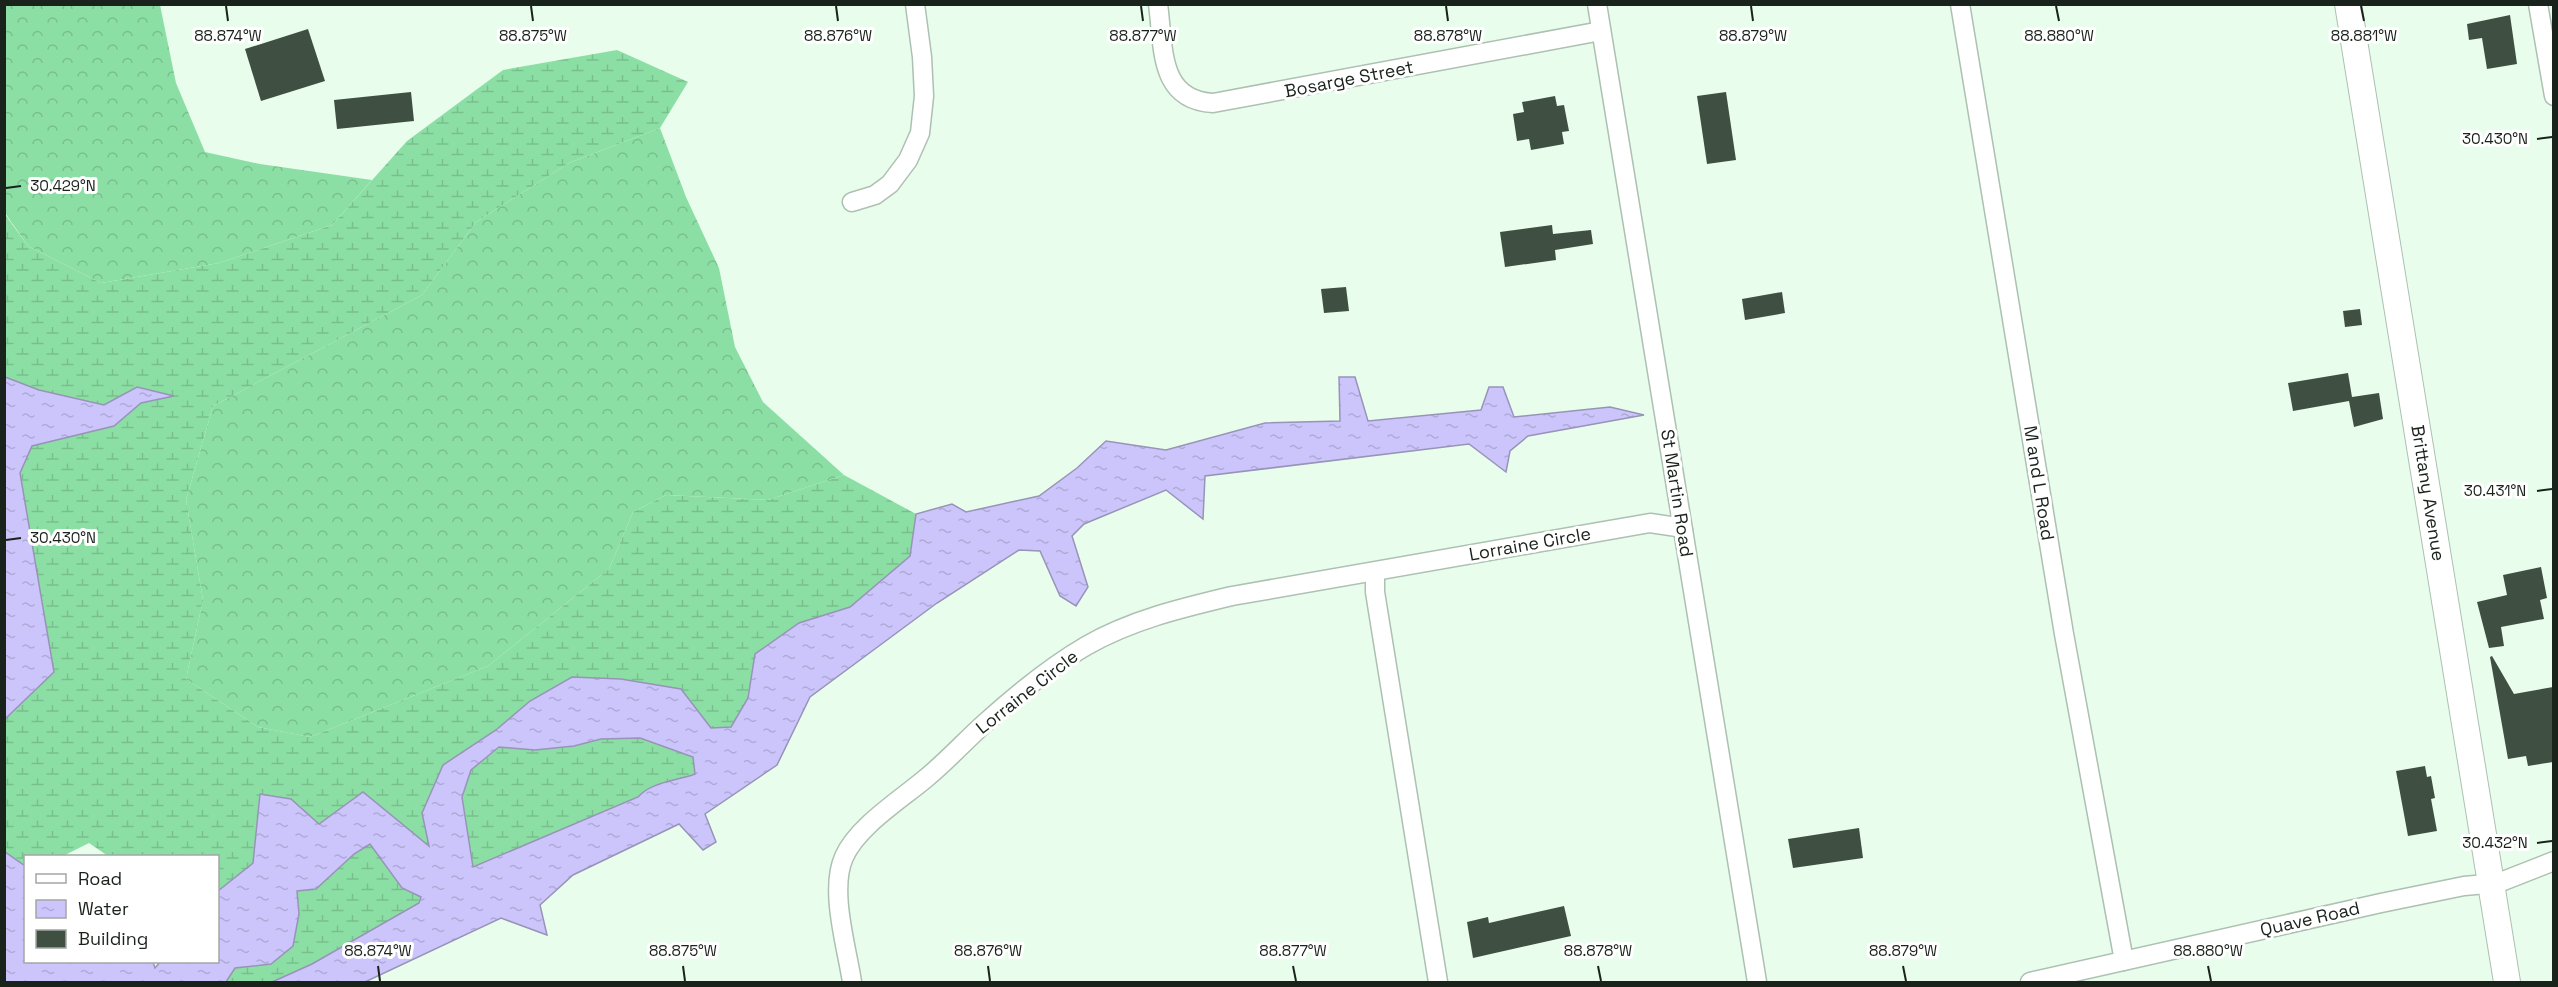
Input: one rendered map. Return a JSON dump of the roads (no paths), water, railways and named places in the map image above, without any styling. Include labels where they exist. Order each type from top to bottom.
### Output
[{"type":"street","points":[[852,202],[875,195],[890,184],[908,160],[920,133],[924,96],[922,57],[915,4]]},
{"type":"street","name":"St Martin Road","points":[[1597,4],[1756,982]]},
{"type":"street","name":"M and L Road","points":[[1960,4],[2064,634],[2124,961]]},
{"type":"street","name":"Brittany Avenue","points":[[2348,4],[2507,982]]},
{"type":"street","points":[[2538,4],[2553,96]]},
{"type":"street","name":"Bosarge Street","points":[[1158,9],[1167,69],[1175,88],[1186,97],[1200,103],[1213,103],[1601,31]]},
{"type":"street","name":"Lorraine Circle","points":[[852,982],[838,877],[843,858],[850,846],[878,817],[928,777],[986,722],[1040,678],[1087,646],[1124,627],[1171,611],[1232,596],[1650,523],[1677,526],[1683,530]]},
{"type":"street","points":[[1375,572],[1375,592],[1438,982]]},
{"type":"street","name":"Quave Road","points":[[2030,982],[2381,903],[2464,886],[2491,884],[2533,871],[2553,861]]},
{"type":"water","points":[[5,377],[39,390],[104,405],[137,387],[174,396],[141,403],[114,426],[32,446],[20,473],[54,672],[5,719]]},
{"type":"water","points":[[1339,377],[1355,377],[1368,421],[1481,410],[1489,387],[1503,387],[1514,417],[1610,407],[1644,415],[1528,436],[1510,451],[1506,472],[1469,444],[1205,476],[1203,519],[1166,490],[1084,524],[1072,536],[1088,587],[1076,606],[1060,596],[1040,551],[1019,550],[937,603],[810,697],[777,765],[705,814],[716,842],[703,850],[679,824],[573,875],[540,905],[547,935],[501,918],[365,982],[272,982],[312,964],[419,903],[421,897],[402,888],[370,844],[354,854],[316,889],[297,891],[299,914],[293,946],[271,964],[235,968],[226,982],[5,982],[5,852],[24,865],[24,963],[153,963],[155,968],[159,963],[219,963],[219,890],[253,863],[260,794],[291,799],[319,824],[363,792],[429,846],[422,813],[443,765],[496,730],[530,701],[572,677],[621,679],[681,689],[711,728],[731,727],[748,698],[755,654],[799,623],[850,607],[910,556],[916,514],[952,504],[966,512],[1039,496],[1077,468],[1106,441],[1166,450],[1265,423],[1340,421]],"holes":[[[640,738],[693,757],[695,774],[657,785],[638,797],[473,867],[462,797],[471,770],[499,747],[535,750],[574,746],[601,739]]]}]
